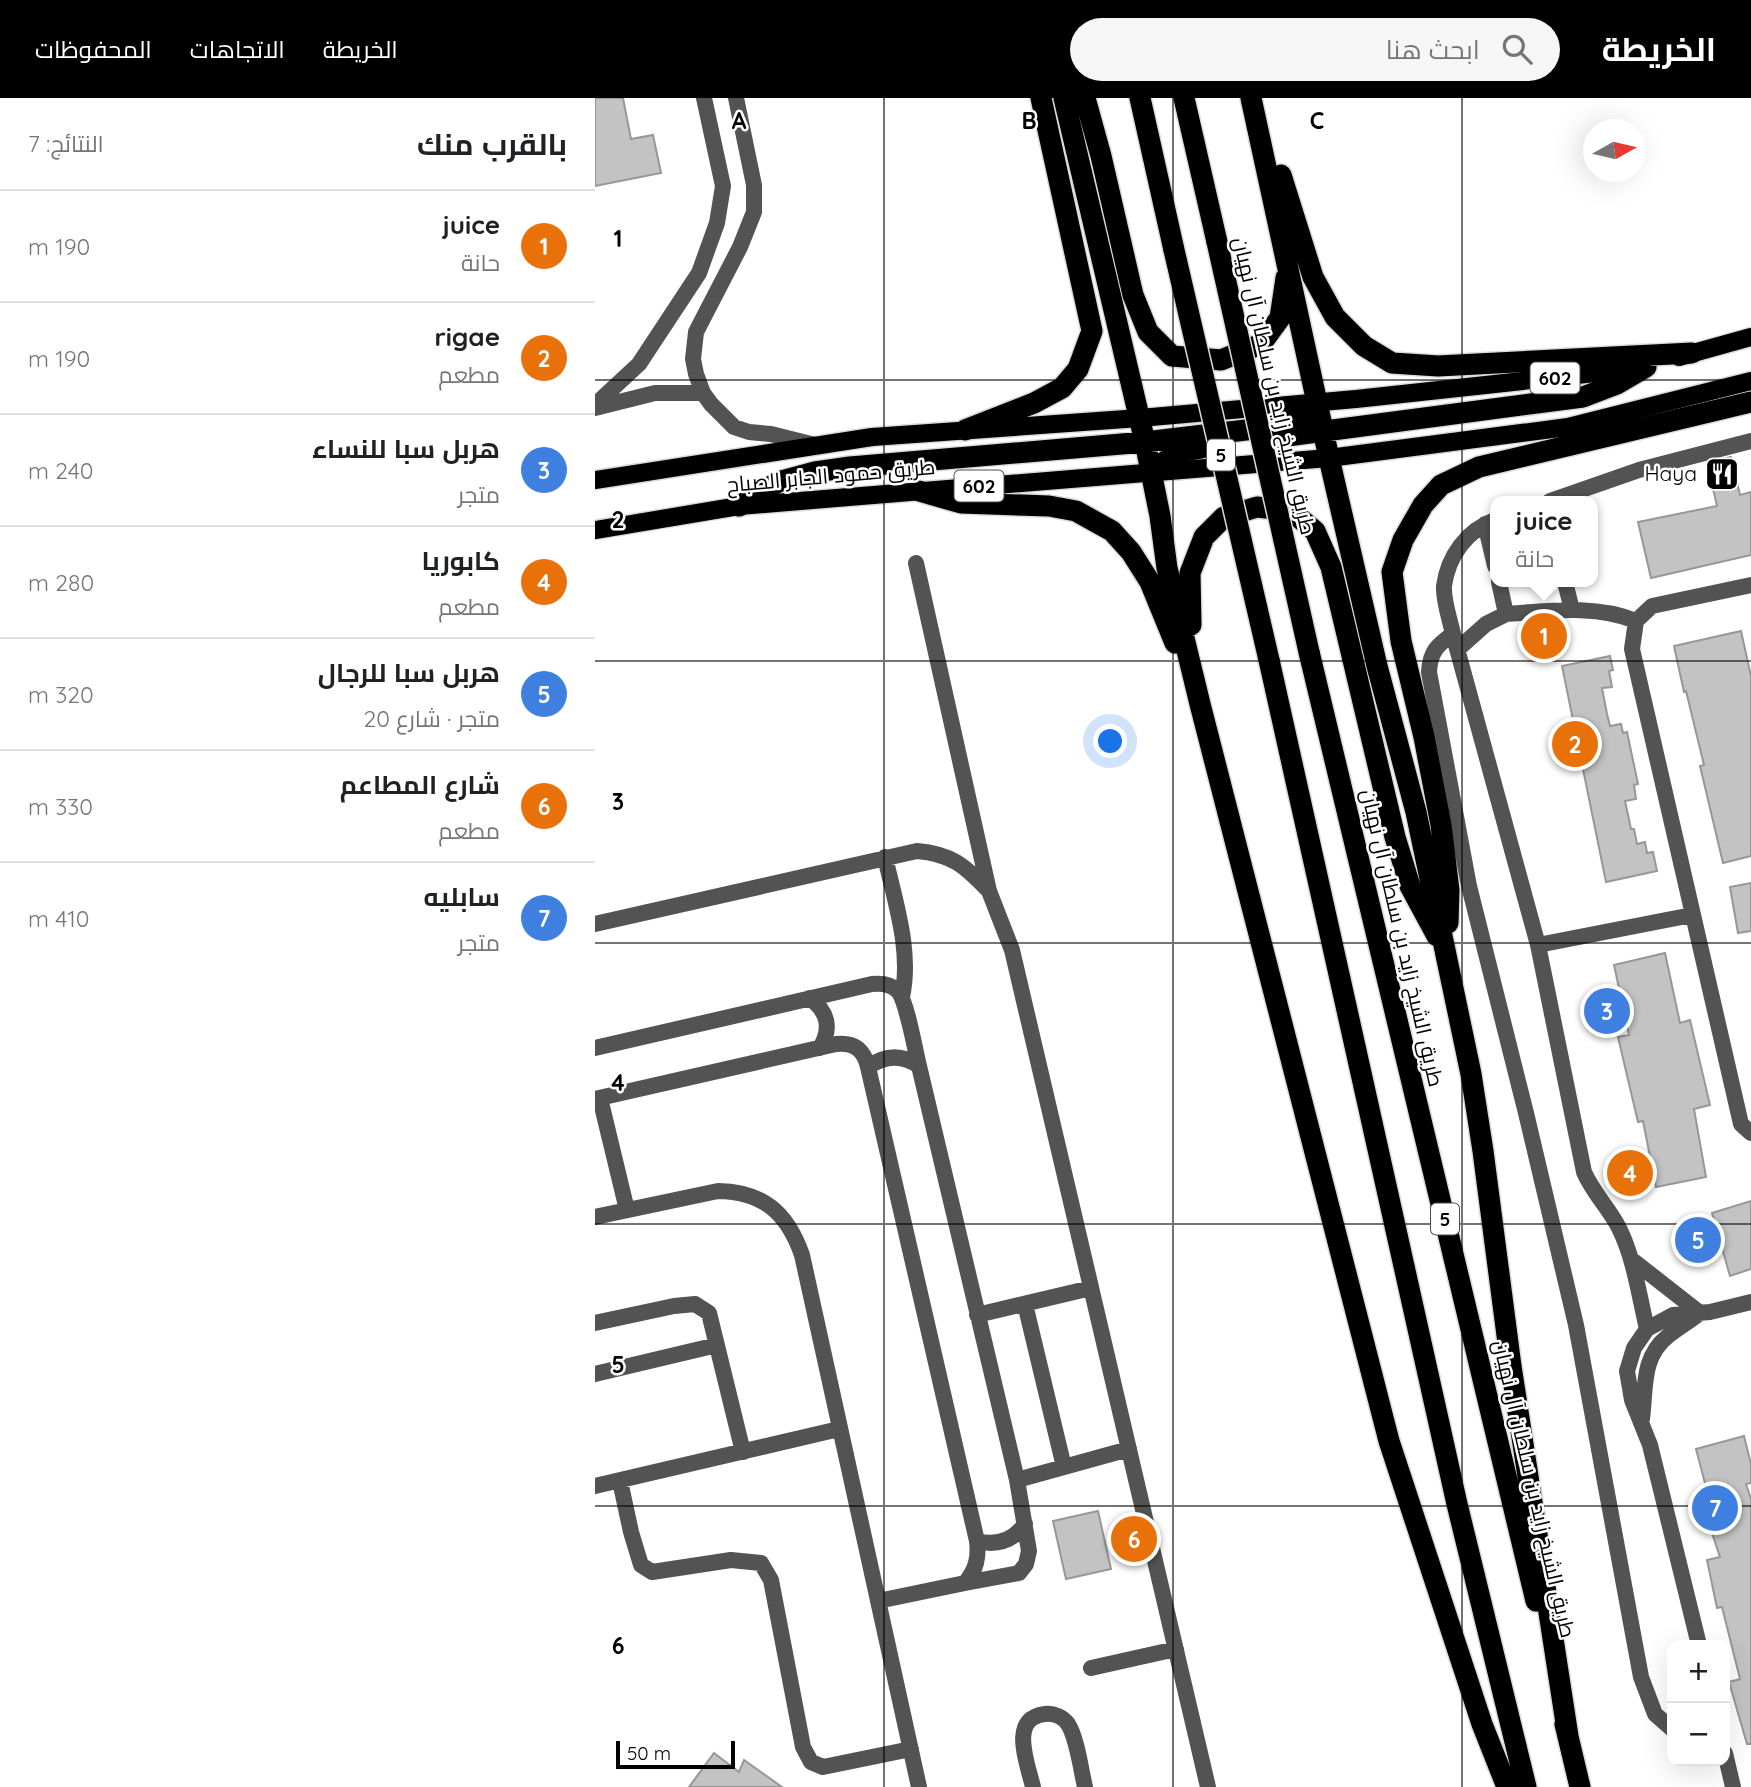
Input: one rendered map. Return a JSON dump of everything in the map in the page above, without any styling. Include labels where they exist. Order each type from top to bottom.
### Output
[{"type":"highway","points":[[965,430],[1034,403],[1062,388],[1078,369],[1092,331],[1041,98]]},
{"type":"highway","points":[[1064,98],[1140,418],[1167,568],[1389,1441],[1482,1724],[1507,1787]]},
{"type":"highway","points":[[1085,98],[1133,295],[1147,332],[1172,356],[1221,360],[1261,345],[1280,318],[1288,264]]},
{"type":"highway","name":"5","points":[[1140,98],[1269,660],[1454,1491],[1526,1787]]},
{"type":"highway","name":"طريق الشيخ زايد بن سلطان آل نهيان","points":[[1184,98],[1309,652],[1580,1787]]},
{"type":"highway","points":[[1251,98],[1329,458],[1377,666],[1416,812],[1446,953],[1483,1151],[1511,1366],[1568,1736]]},
{"type":"highway","points":[[1258,98],[1313,277],[1335,317],[1364,346],[1392,363],[1438,366],[1692,353]]},
{"type":"highway","points":[[1151,471],[1179,452],[1583,397],[1610,387],[1646,367]]},
{"type":"highway","points":[[739,506],[778,482],[839,468],[1145,442],[1279,426],[1309,413],[1317,401]]},
{"type":"highway","points":[[1446,953],[1449,890],[1441,825],[1401,641],[1392,572],[1403,540],[1423,505],[1441,485],[1479,467],[1751,402]]},
{"type":"highway","points":[[919,491],[961,503],[1049,506],[1076,511],[1112,531],[1131,552],[1150,582],[1200,704]]},
{"type":"highway","points":[[1192,667],[1190,573],[1204,537],[1224,517],[1257,507],[1291,511],[1315,531],[1331,567],[1395,837],[1414,895],[1446,953]]},
{"type":"main road","name":"602","points":[[1646,367],[1751,337]]},
{"type":"main road","name":"طريق حمود الجابر الصباح","points":[[595,480],[872,437],[1356,399],[1646,367]]},
{"type":"main road","name":"طريق حمود الجابر الصباح","points":[[595,530],[739,506],[1329,458],[1568,427],[1751,381]]},
{"type":"street","points":[[595,406],[639,364],[699,273],[717,223],[723,186],[704,98]]},
{"type":"street","points":[[736,98],[754,185],[754,212],[740,247],[696,331],[694,359],[703,393],[720,415],[734,427],[819,445]]},
{"type":"street","points":[[595,406],[655,393],[703,393]]},
{"type":"street","points":[[1564,496],[1639,470],[1751,441]]},
{"type":"street","points":[[1490,522],[1456,548],[1444,587],[1456,641],[1538,945],[1584,1172],[1591,1188],[1619,1227],[1630,1259],[1647,1329]]},
{"type":"street","points":[[916,563],[989,891],[1011,950],[1208,1787]]},
{"type":"street","points":[[1751,585],[1652,606],[1636,621],[1632,649],[1741,1124],[1751,1133]]},
{"type":"street","points":[[1500,587],[1506,614]]},
{"type":"street","points":[[1566,587],[1572,610]]},
{"type":"street","points":[[1636,621],[1621,614],[1572,610],[1506,614],[1456,641],[1437,644],[1429,659],[1429,673],[1469,886],[1565,1276],[1641,1677],[1655,1714],[1667,1725]]},
{"type":"street","points":[[595,924],[917,851],[937,853],[955,860],[989,891]]},
{"type":"street","points":[[878,1601],[1019,1573],[1026,1564],[1029,1551],[1017,1480],[902,997],[906,975],[905,952],[885,857]]},
{"type":"street","points":[[1538,945],[1692,915]]},
{"type":"street","points":[[595,1048],[879,983],[892,987],[902,997]]},
{"type":"street","points":[[809,998],[819,1005],[828,1026],[826,1038],[820,1048]]},
{"type":"street","points":[[627,1210],[597,1098],[845,1043],[854,1045],[866,1058],[977,1541],[978,1559],[965,1583]]},
{"type":"street","points":[[868,1067],[890,1057],[906,1059],[919,1066]]},
{"type":"street","points":[[595,1217],[717,1191],[734,1191],[749,1195],[773,1208],[790,1229],[802,1255],[919,1787]]},
{"type":"street","points":[[1630,1259],[1700,1313]]},
{"type":"street","points":[[977,1315],[1091,1288]]},
{"type":"street","points":[[1698,1640],[1650,1445],[1632,1400],[1627,1371],[1634,1348],[1647,1329],[1672,1315],[1700,1313],[1751,1302]]},
{"type":"street","points":[[595,1323],[695,1304],[709,1313],[743,1452]]},
{"type":"street","points":[[1025,1304],[1064,1467]]},
{"type":"street","points":[[1642,1420],[1644,1377],[1651,1357],[1666,1337],[1700,1313]]},
{"type":"street","points":[[595,1374],[717,1346]]},
{"type":"street","points":[[595,1486],[839,1429]]},
{"type":"street","points":[[1017,1480],[1129,1449]]},
{"type":"street","points":[[620,1480],[641,1565],[652,1572],[741,1559],[761,1563],[771,1580],[803,1747],[811,1762],[823,1767],[911,1749]]},
{"type":"street","points":[[977,1541],[992,1544],[1008,1540],[1025,1524]]},
{"type":"street","points":[[1091,1668],[1176,1649]]},
{"type":"street","points":[[1033,1787],[1022,1741],[1023,1732],[1033,1718],[1049,1713],[1057,1715],[1070,1727],[1085,1787]]},
{"type":"street","points":[[1728,1766],[1733,1787]]},
{"type":"building","points":[[595,98],[623,98],[631,139],[653,135],[661,173],[595,186]]},
{"type":"building","points":[[1731,457],[1740,495],[1751,492],[1751,555],[1651,578],[1638,522],[1717,506],[1707,463]]},
{"type":"building","points":[[1741,631],[1751,676],[1751,856],[1723,863],[1700,766],[1704,765],[1674,646]]},
{"type":"building","points":[[1610,656],[1612,687],[1602,688],[1607,714],[1610,726],[1621,724],[1623,733],[1627,732],[1638,784],[1634,785],[1636,799],[1625,801],[1631,829],[1634,829],[1637,844],[1645,842],[1647,853],[1653,852],[1657,871],[1606,882],[1562,666]]},
{"type":"building","points":[[1751,883],[1751,931],[1738,933],[1730,887]]},
{"type":"building","points":[[1665,953],[1680,1023],[1690,1020],[1710,1105],[1694,1109],[1706,1177],[1656,1187],[1643,1121],[1638,1122],[1618,1037],[1629,1035],[1614,965]]},
{"type":"building","points":[[1751,1201],[1751,1269],[1730,1276],[1712,1213]]},
{"type":"building","points":[[1744,1436],[1751,1464],[1751,1483],[1746,1484],[1751,1499],[1751,1744],[1747,1744],[1730,1685],[1730,1682],[1740,1679],[1722,1607],[1717,1608],[1707,1560],[1720,1557],[1705,1512],[1712,1510],[1696,1449]]},
{"type":"building","points":[[1098,1511],[1111,1569],[1066,1579],[1053,1521]]},
{"type":"building","points":[[714,1753],[739,1772],[744,1760],[782,1787],[689,1787]]},
{"type":"place","name":"Haya","points":[[1722,474]]},
{"type":"place","name":"juice","points":[[1544,636]]},
{"type":"place","name":"rigae","points":[[1575,744]]},
{"type":"place","name":"هربل سبا للنساء","points":[[1607,1011]]},
{"type":"place","name":"كابوريا","points":[[1630,1173]]},
{"type":"place","name":"هربل سبا للرجال","points":[[1698,1240]]},
{"type":"place","name":"سابليه","points":[[1715,1508]]},
{"type":"place","name":"شارع المطاعم","points":[[1134,1539]]}]
